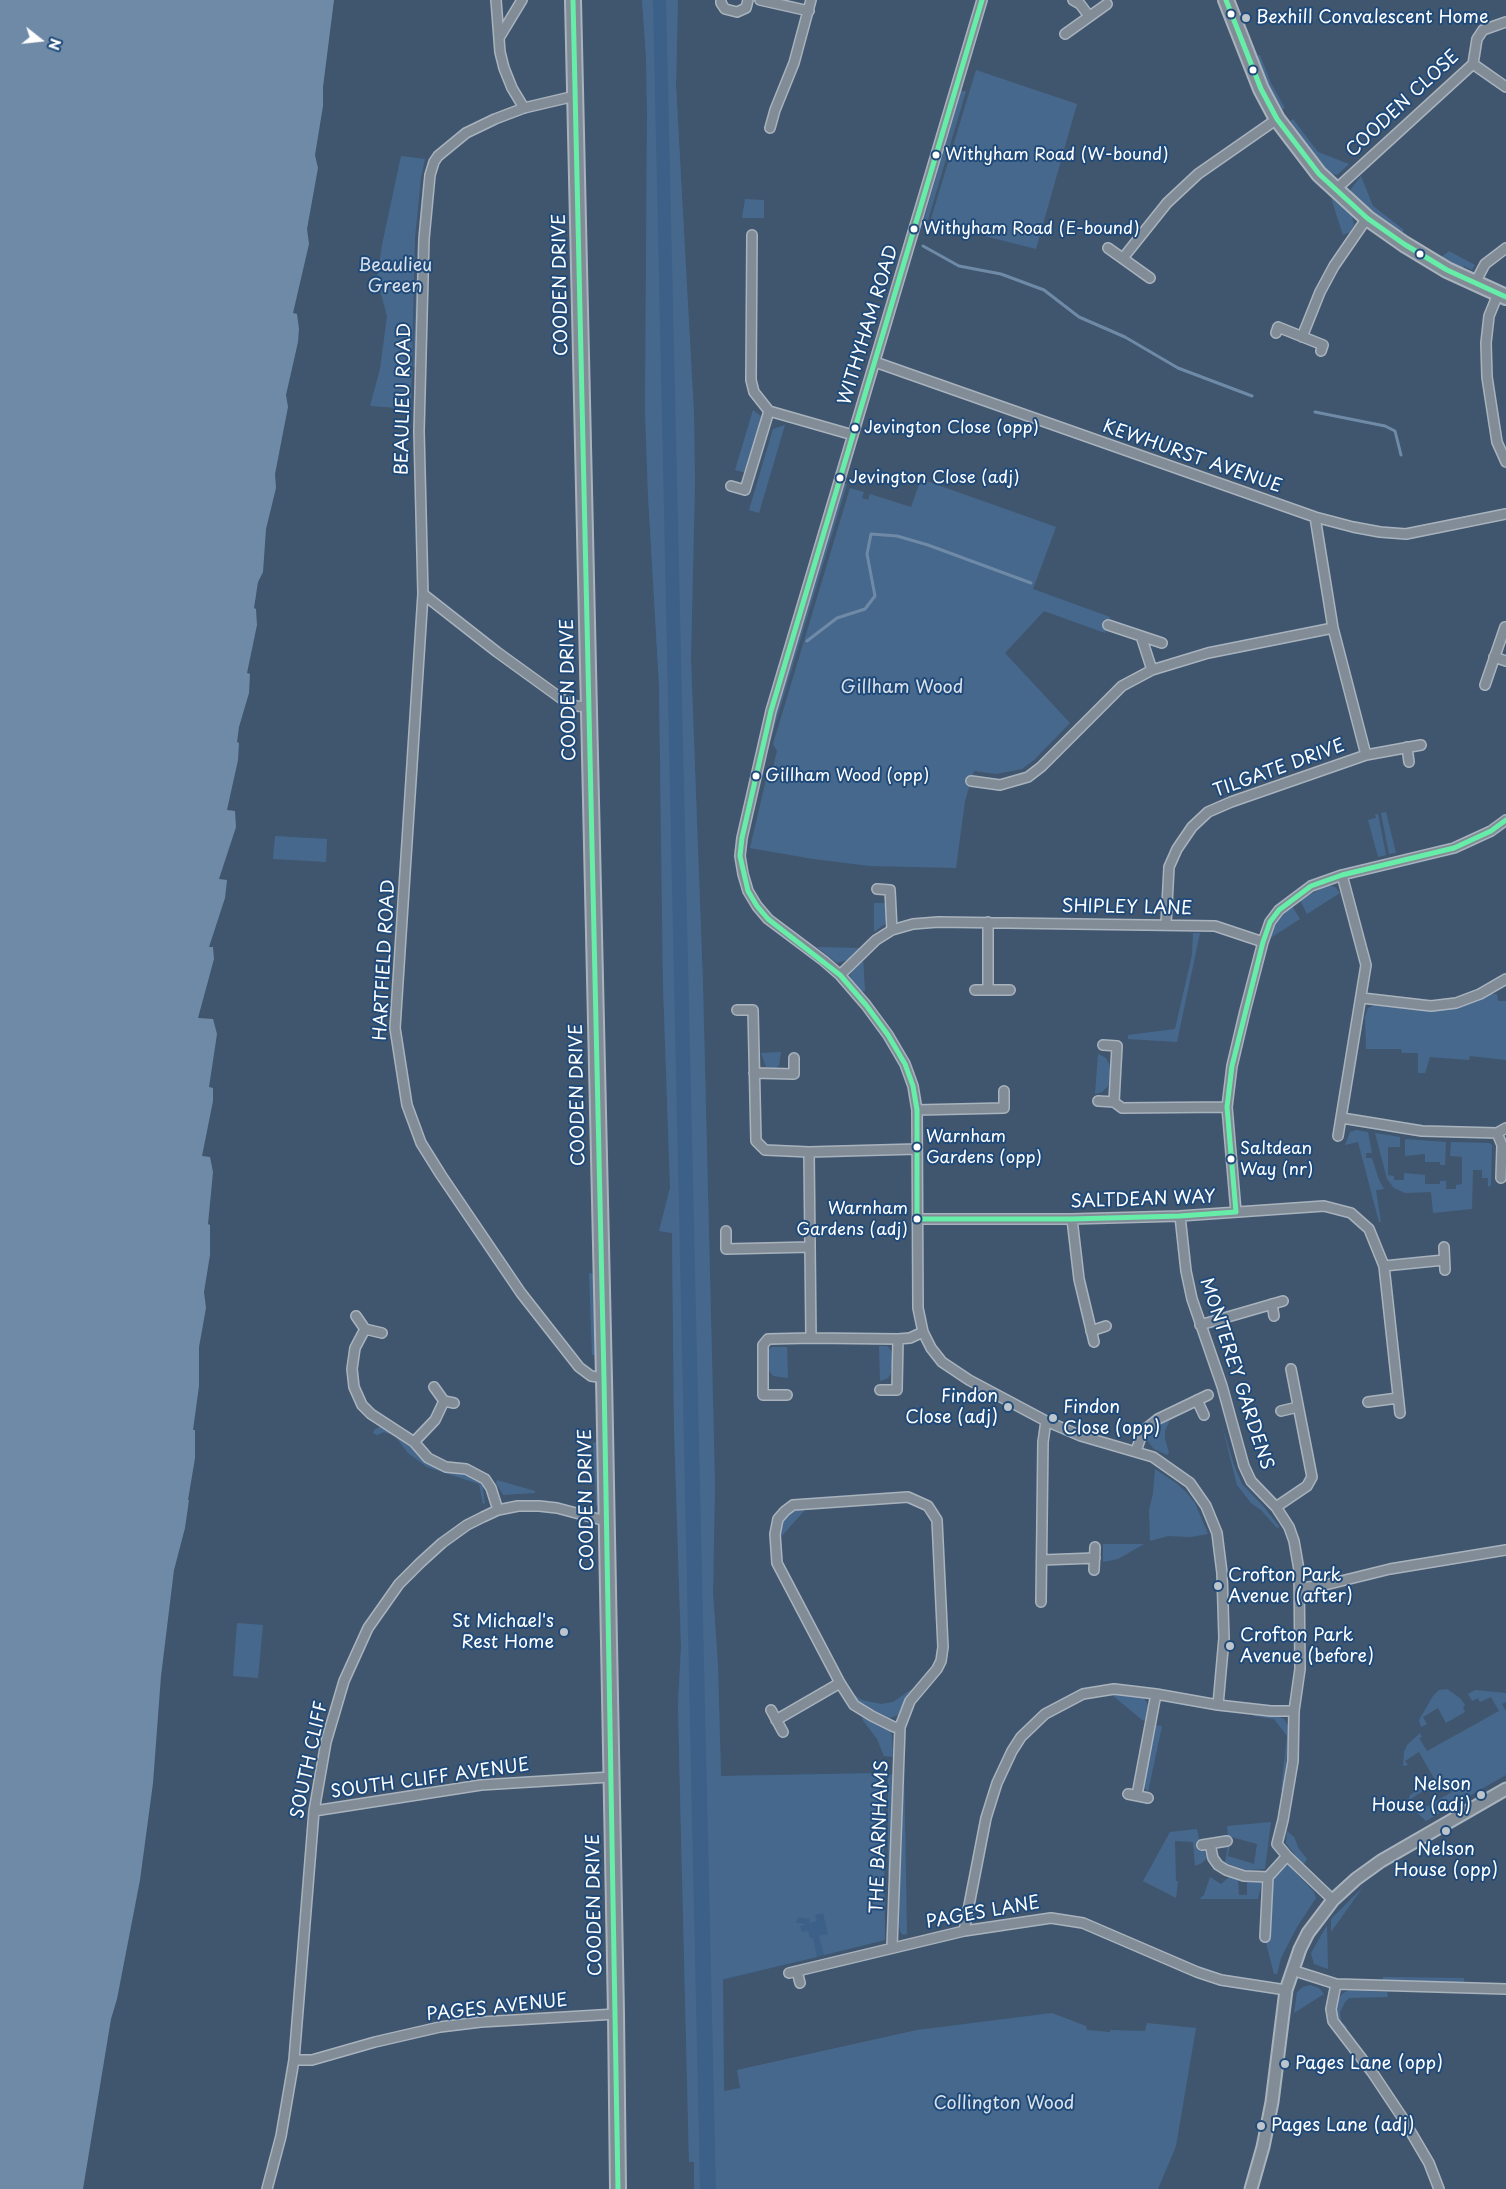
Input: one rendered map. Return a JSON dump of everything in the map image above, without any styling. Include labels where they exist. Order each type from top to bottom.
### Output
[{"type":"main road","name":"COODEN DRIVE","points":[[573,0],[604,1378],[618,2189]]},
{"type":"main road","points":[[1226,0],[1260,89],[1277,119],[1314,168],[1335,190],[1367,218],[1404,244],[1447,270],[1502,295]]},
{"type":"street","points":[[496,0],[504,68],[512,88],[524,108]]},
{"type":"street","points":[[499,38],[522,0]]},
{"type":"street","points":[[721,0],[725,9],[737,12],[746,8],[748,0]]},
{"type":"street","points":[[760,0],[808,11]]},
{"type":"street","points":[[770,128],[775,110],[794,64],[811,0]]},
{"type":"street","name":"WITHYHAM ROAD","points":[[982,0],[771,710],[755,776],[740,856],[748,891],[757,906],[768,919],[824,960],[840,975],[888,1035],[905,1064],[913,1086],[917,1110],[918,1308],[923,1332],[931,1348],[942,1362],[969,1380],[1046,1421],[1081,1436],[1153,1457],[1190,1483],[1206,1506],[1217,1533],[1222,1573],[1224,1638],[1218,1705]]},
{"type":"street","points":[[1073,0],[1080,4],[1089,16]]},
{"type":"street","points":[[1065,34],[1107,4]]},
{"type":"street","name":"COODEN CLOSE","points":[[1335,190],[1473,64],[1477,39],[1484,30],[1506,22]]},
{"type":"street","points":[[1473,64],[1506,87]]},
{"type":"street","name":"BEAULIEU ROAD","points":[[423,594],[419,431],[424,240],[430,175],[438,156],[454,142],[496,119],[524,108],[575,96]]},
{"type":"street","points":[[1123,258],[1167,204],[1198,174],[1277,119]]},
{"type":"street","points":[[1302,337],[1320,292],[1334,266],[1367,218]]},
{"type":"street","points":[[752,235],[751,380],[754,392],[769,411],[853,435]]},
{"type":"street","points":[[1108,248],[1150,278]]},
{"type":"street","points":[[1475,283],[1485,264],[1506,248]]},
{"type":"street","points":[[1502,295],[1489,316],[1486,343],[1487,378],[1497,442],[1506,462]]},
{"type":"street","points":[[1276,332],[1278,327],[1324,345],[1321,351]]},
{"type":"street","name":"KEWHURST AVENUE","points":[[874,362],[1315,517],[1380,532],[1406,534],[1506,514]]},
{"type":"street","points":[[731,486],[746,490],[769,411]]},
{"type":"street","name":"TILGATE DRIVE","points":[[1315,517],[1333,628],[1366,755]]},
{"type":"street","points":[[423,594],[497,652],[562,699],[576,706],[588,707]]},
{"type":"street","name":"HARTFIELD ROAD","points":[[423,594],[395,1028],[407,1105],[421,1143],[441,1176],[521,1293],[580,1367],[591,1376],[604,1378]]},
{"type":"street","points":[[1108,625],[1162,643]]},
{"type":"street","points":[[1485,685],[1504,627]]},
{"type":"street","points":[[971,781],[1000,785],[1028,777],[1041,768],[1122,686],[1152,670],[1208,653],[1333,628]]},
{"type":"street","points":[[1141,636],[1152,670]]},
{"type":"street","points":[[1494,657],[1506,661]]},
{"type":"street","name":"TILGATE DRIVE","points":[[1166,924],[1169,868],[1177,849],[1192,826],[1208,812],[1231,802],[1366,755],[1421,745]]},
{"type":"street","points":[[1407,748],[1410,762]]},
{"type":"street","points":[[1236,1212],[1227,1108],[1232,1066],[1263,942],[1270,922],[1289,901],[1311,886],[1342,875],[1454,848],[1491,831],[1506,820]]},
{"type":"street","points":[[1338,1136],[1366,965],[1342,875]]},
{"type":"street","points":[[876,889],[890,890],[892,930]]},
{"type":"street","points":[[988,922],[988,990]]},
{"type":"street","name":"SHIPLEY LANE","points":[[840,975],[876,940],[892,930],[921,923],[988,922],[1215,926],[1263,942]]},
{"type":"street","points":[[1362,998],[1431,1006],[1456,1003],[1472,997],[1506,979]]},
{"type":"street","points":[[975,990],[1010,990]]},
{"type":"street","points":[[737,1010],[753,1010],[756,1141],[765,1150],[809,1152],[917,1149]]},
{"type":"street","points":[[1104,1045],[1117,1046],[1114,1102]]},
{"type":"street","points":[[754,1073],[794,1074],[794,1058]]},
{"type":"street","points":[[917,1110],[1004,1108],[1004,1092]]},
{"type":"street","points":[[1098,1101],[1114,1102],[1122,1108],[1227,1108]]},
{"type":"street","points":[[1342,1118],[1422,1131],[1497,1133],[1506,1128]]},
{"type":"street","points":[[1497,1133],[1502,1145],[1501,1178]]},
{"type":"street","points":[[809,1152],[811,1338]]},
{"type":"street","name":"SALTDEAN WAY","points":[[917,1219],[1072,1219],[1180,1216],[1324,1206],[1351,1213],[1368,1229],[1384,1266],[1400,1413]]},
{"type":"street","name":"MONTEREY GARDENS","points":[[1180,1216],[1186,1271],[1200,1324],[1222,1386],[1244,1466],[1251,1481],[1276,1507],[1289,1527],[1294,1541],[1300,1588],[1300,1664],[1294,1711],[1292,1761],[1283,1820],[1277,1844],[1286,1856]]},
{"type":"street","points":[[1072,1219],[1079,1279],[1094,1342]]},
{"type":"street","points":[[726,1231],[726,1249],[810,1247]]},
{"type":"street","points":[[1444,1247],[1445,1270]]},
{"type":"street","points":[[1384,1266],[1444,1260]]},
{"type":"street","points":[[1200,1324],[1283,1301]]},
{"type":"street","points":[[1272,1304],[1274,1316]]},
{"type":"street","points":[[356,1316],[365,1329],[382,1333]]},
{"type":"street","points":[[1092,1331],[1106,1326]]},
{"type":"street","points":[[365,1329],[355,1348],[352,1369],[354,1387],[362,1405],[371,1414],[414,1442],[428,1458],[446,1467],[466,1469],[485,1479],[491,1488],[498,1510]]},
{"type":"street","points":[[787,1395],[763,1395],[763,1345],[768,1340],[811,1338],[898,1339],[910,1338],[923,1332]]},
{"type":"street","points":[[880,1390],[897,1390],[898,1339]]},
{"type":"street","points":[[1276,1507],[1307,1486],[1312,1477],[1291,1369]]},
{"type":"street","points":[[434,1387],[444,1401],[454,1403]]},
{"type":"street","points":[[1136,1451],[1143,1431],[1158,1418],[1208,1395]]},
{"type":"street","points":[[1368,1402],[1398,1398]]},
{"type":"street","points":[[1197,1400],[1204,1414]]},
{"type":"street","points":[[414,1442],[435,1420],[444,1401]]},
{"type":"street","points":[[1281,1411],[1298,1407]]},
{"type":"street","points":[[1041,1602],[1043,1442],[1046,1421]]},
{"type":"street","name":"THE BARNHAMS","points":[[892,1947],[900,1727],[910,1701],[937,1669],[943,1647],[937,1520],[928,1506],[908,1497],[794,1505],[778,1519],[775,1534],[777,1563],[840,1683],[854,1705],[872,1716],[900,1727]]},
{"type":"street","name":"SOUTH CLIFF","points":[[267,2189],[280,2136],[294,2060],[314,1811],[326,1742],[344,1681],[368,1628],[380,1608],[399,1584],[442,1543],[467,1525],[498,1510],[518,1506],[539,1506],[556,1508],[606,1521]]},
{"type":"street","points":[[1094,1570],[1095,1547]]},
{"type":"street","points":[[1300,1588],[1325,1585],[1390,1569],[1506,1550]]},
{"type":"street","points":[[1042,1560],[1095,1558]]},
{"type":"street","points":[[776,1720],[840,1683]]},
{"type":"street","points":[[964,1931],[986,1818],[997,1783],[1012,1751],[1021,1737],[1045,1714],[1082,1694],[1114,1689],[1218,1705],[1271,1711],[1294,1711]]},
{"type":"street","points":[[1148,1798],[1132,1794],[1156,1694]]},
{"type":"street","points":[[771,1710],[783,1732]]},
{"type":"street","name":"SOUTH CLIFF AVENUE","points":[[314,1811],[481,1784],[611,1777]]},
{"type":"street","points":[[1251,2189],[1264,2147],[1272,2102],[1286,1990],[1292,1970],[1308,1933],[1333,1900],[1356,1879],[1381,1861],[1506,1789]]},
{"type":"street","points":[[1227,1841],[1206,1844],[1218,1865],[1244,1876],[1268,1877]]},
{"type":"street","points":[[1265,1937],[1268,1877],[1286,1856],[1333,1900]]},
{"type":"street","name":"PAGES LANE","points":[[800,1983],[793,1972],[964,1931],[1051,1918],[1083,1923],[1213,1978],[1286,1990]]},
{"type":"street","points":[[1292,1970],[1336,1984],[1506,1989]]},
{"type":"street","points":[[1336,1984],[1331,2009],[1333,2021],[1372,2072],[1402,2117],[1429,2163],[1440,2189]]},
{"type":"street","name":"PAGES AVENUE","points":[[294,2060],[312,2060],[440,2026],[616,2014]]},
{"type":"shaded area","points":[[0,0],[334,0],[323,87],[323,106],[315,155],[318,168],[307,229],[309,244],[293,313],[297,314],[298,342],[286,395],[288,407],[275,474],[276,488],[266,529],[263,572],[258,582],[254,608],[256,609],[257,625],[247,673],[250,674],[249,693],[239,727],[237,742],[239,743],[238,760],[227,810],[235,811],[236,827],[219,879],[227,880],[225,898],[209,947],[213,947],[214,959],[198,1018],[213,1019],[217,1034],[209,1087],[213,1088],[213,1101],[202,1156],[210,1157],[213,1172],[208,1224],[210,1225],[210,1255],[204,1292],[206,1308],[199,1347],[199,1386],[193,1430],[195,1430],[195,1458],[185,1528],[174,1570],[161,1676],[153,1783],[140,1880],[117,1999],[111,2019],[83,2189],[0,2189]]},
{"type":"shaded area","points":[[642,0],[678,0],[676,85],[694,434],[691,659],[703,985],[715,1484],[713,1593],[718,1666],[721,1776],[883,1773],[885,1940],[723,1980],[724,2163],[739,2189],[694,2189],[694,2162],[689,2162],[678,1704],[681,1647],[674,1428],[672,1233],[659,1231],[670,1188],[663,985],[659,685],[645,411],[647,113],[646,56]]},
{"type":"green space","points":[[642,0],[653,0],[700,2189],[694,2189],[694,2162],[689,2162],[678,1704],[681,1647],[674,1428],[672,1233],[659,1231],[670,1188],[663,985],[659,685],[645,411],[647,113],[646,56]]},
{"type":"green space","name":"Collington Wood","points":[[666,0],[678,0],[676,85],[694,413],[695,484],[691,659],[703,985],[715,1484],[713,1593],[718,1666],[721,1776],[883,1773],[885,1940],[824,1955],[819,1936],[828,1934],[823,1913],[815,1915],[817,1921],[809,1923],[810,1919],[798,1917],[796,1923],[806,1924],[800,1926],[802,1932],[808,1931],[810,1938],[813,1938],[817,1957],[723,1979],[724,2091],[740,2088],[737,2070],[917,2030],[1052,2013],[1086,2026],[1087,2030],[1110,2032],[1110,2030],[1145,2031],[1147,2023],[1196,2028],[1176,2146],[1158,2189],[716,2189]]},
{"type":"green space","points":[[1260,55],[1271,83],[1285,108],[1279,111],[1253,57]]},
{"type":"green space","points":[[976,70],[1077,104],[1036,249],[930,222]]},
{"type":"green space","points":[[961,91],[966,91],[928,220],[924,219]]},
{"type":"green space","points":[[1293,119],[1318,152],[1349,164],[1337,175],[1328,173],[1287,124]]},
{"type":"green space","name":"Beaulieu Green","points":[[401,156],[425,159],[421,178],[415,238],[411,409],[370,406],[380,369],[387,316],[377,279],[382,245]]},
{"type":"green space","points":[[1361,176],[1373,206],[1404,230],[1400,235],[1351,196],[1351,189]]},
{"type":"green space","points":[[423,181],[419,239],[415,367],[413,367],[418,239]]},
{"type":"green space","points":[[1331,198],[1352,216],[1354,225],[1350,232],[1343,235]]},
{"type":"green space","points":[[745,199],[764,200],[764,218],[742,218]]},
{"type":"green space","points":[[1449,251],[1475,265],[1472,270],[1464,266],[1460,271],[1439,259]]},
{"type":"green space","points":[[753,410],[763,418],[746,473],[735,470]]},
{"type":"green space","points":[[785,425],[759,513],[749,510],[773,429]]},
{"type":"green space","name":"Gillham Wood","points":[[921,479],[1056,527],[1033,589],[1110,617],[1105,633],[1044,611],[1005,653],[1070,723],[1034,760],[1022,769],[996,774],[974,771],[965,801],[956,868],[870,866],[813,859],[750,848],[768,771],[773,767],[777,751],[773,744],[850,488],[864,492],[862,498],[868,500],[870,494],[911,507]]},
{"type":"green space","points":[[843,484],[847,484],[770,742],[776,707]]},
{"type":"green space","points":[[1386,812],[1396,853],[1389,854],[1381,813]]},
{"type":"green space","points":[[1375,814],[1378,814],[1386,855],[1378,857],[1368,820],[1376,818]]},
{"type":"green space","points":[[275,836],[327,839],[326,862],[273,859]]},
{"type":"green space","points":[[1328,885],[1335,887],[1340,893],[1307,914],[1300,900]]},
{"type":"green space","points":[[874,903],[884,903],[886,905],[887,917],[885,924],[874,932]]},
{"type":"green space","points":[[1292,906],[1300,919],[1269,939],[1275,921]]},
{"type":"green space","points":[[1193,933],[1200,933],[1177,1042],[1128,1039],[1128,1035],[1175,1029],[1192,955]]},
{"type":"green space","points":[[817,947],[860,948],[847,960],[837,963]]},
{"type":"green space","points":[[863,956],[865,991],[860,991],[852,982],[850,975]]},
{"type":"green space","points":[[1489,994],[1497,994],[1498,1001],[1506,1001],[1506,1060],[1470,1056],[1469,1060],[1430,1057],[1425,1073],[1418,1073],[1418,1053],[1402,1053],[1401,1049],[1366,1049],[1365,1017],[1368,1008],[1375,1005],[1422,1010],[1449,1008]]},
{"type":"green space","points":[[781,1052],[779,1065],[776,1068],[766,1067],[761,1053]]},
{"type":"green space","points":[[1098,1054],[1106,1058],[1110,1066],[1111,1075],[1108,1086],[1102,1092],[1095,1094]]},
{"type":"green space","points":[[1356,1130],[1368,1132],[1372,1153],[1366,1153],[1366,1158],[1372,1158],[1384,1189],[1376,1190],[1381,1222],[1379,1222],[1358,1142],[1345,1145],[1350,1132]]},
{"type":"green space","points":[[1375,1133],[1400,1137],[1400,1147],[1388,1147],[1388,1175],[1394,1176],[1394,1180],[1404,1180],[1404,1173],[1425,1175],[1425,1184],[1440,1184],[1440,1181],[1446,1181],[1446,1189],[1456,1189],[1456,1185],[1462,1184],[1462,1157],[1450,1156],[1451,1142],[1489,1143],[1492,1145],[1491,1185],[1488,1187],[1488,1178],[1482,1178],[1482,1170],[1473,1170],[1472,1209],[1433,1213],[1431,1192],[1405,1193],[1394,1188],[1387,1179]]},
{"type":"green space","points":[[1405,1139],[1446,1142],[1445,1165],[1440,1165],[1440,1162],[1425,1162],[1425,1154],[1405,1156]]},
{"type":"green space","points":[[589,1273],[593,1274],[595,1355],[592,1355]]},
{"type":"green space","points":[[879,1346],[887,1346],[891,1350],[893,1358],[891,1374],[888,1378],[880,1381]]},
{"type":"green space","points":[[772,1347],[787,1347],[788,1378],[773,1376],[767,1368],[766,1358],[769,1349]]},
{"type":"green space","points":[[1170,1420],[1165,1431],[1169,1453],[1167,1455],[1154,1449],[1146,1439],[1148,1434],[1156,1427]]},
{"type":"green space","points":[[382,1426],[406,1440],[418,1453],[446,1470],[466,1473],[482,1482],[485,1503],[483,1504],[479,1484],[427,1467],[408,1453],[395,1436],[384,1432],[377,1435],[373,1433],[375,1429]]},
{"type":"green space","points":[[1222,1426],[1242,1484],[1279,1526],[1278,1529],[1261,1510],[1251,1503],[1237,1485]]},
{"type":"green space","points":[[598,1441],[598,1506],[596,1506],[593,1443]]},
{"type":"green space","points":[[1155,1469],[1176,1483],[1195,1503],[1208,1534],[1191,1537],[1168,1536],[1150,1541],[1149,1510]]},
{"type":"green space","points":[[497,1480],[535,1491],[535,1493],[503,1495],[496,1483]]},
{"type":"green space","points":[[803,1508],[804,1511],[781,1537],[783,1559],[781,1559],[778,1537],[782,1522],[794,1510]]},
{"type":"green space","points":[[1103,1544],[1144,1544],[1118,1559],[1103,1562]]},
{"type":"green space","points":[[237,1623],[263,1625],[258,1678],[233,1676]]},
{"type":"green space","points":[[912,1689],[898,1715],[890,1718],[861,1704],[851,1694],[862,1700],[881,1704],[893,1702]]},
{"type":"green space","points":[[1447,1689],[1460,1698],[1465,1705],[1463,1707],[1465,1712],[1446,1723],[1438,1708],[1423,1717],[1427,1724],[1421,1727],[1419,1720],[1433,1696],[1439,1690]]},
{"type":"green space","points":[[1475,1690],[1506,1693],[1506,1702],[1502,1704],[1506,1711],[1506,1775],[1426,1821],[1413,1809],[1408,1801],[1410,1795],[1421,1788],[1423,1791],[1412,1798],[1419,1811],[1452,1792],[1444,1778],[1436,1782],[1419,1752],[1405,1761],[1408,1765],[1403,1766],[1404,1752],[1407,1745],[1420,1733],[1422,1737],[1419,1738],[1427,1751],[1499,1711],[1491,1697],[1480,1702],[1478,1698],[1472,1701],[1468,1694]]},
{"type":"green space","points":[[1111,1694],[1143,1696],[1149,1707],[1147,1721],[1142,1720]]},
{"type":"green space","points":[[1253,1714],[1275,1715],[1284,1719],[1289,1727],[1284,1790],[1281,1790],[1287,1736],[1274,1719],[1253,1716]]},
{"type":"green space","points":[[864,1717],[889,1730],[892,1735],[893,1757],[884,1756],[877,1739],[862,1719]]},
{"type":"green space","points":[[1154,1725],[1162,1726],[1148,1792],[1143,1786]]},
{"type":"green space","points":[[904,1761],[907,1934],[903,1935],[900,1932],[899,1925]]},
{"type":"green space","points":[[888,1774],[894,1775],[890,1874],[888,1875]]},
{"type":"green space","points":[[1271,1822],[1265,1869],[1247,1870],[1225,1863],[1228,1845],[1230,1844],[1228,1856],[1254,1864],[1257,1844],[1228,1836],[1227,1826]]},
{"type":"green space","points":[[1197,1829],[1201,1847],[1208,1857],[1202,1863],[1195,1866],[1193,1842],[1175,1841],[1176,1881],[1178,1881],[1176,1898],[1143,1881],[1170,1832]]},
{"type":"green space","points":[[1287,1831],[1294,1837],[1299,1849],[1307,1859],[1303,1866],[1286,1843]]},
{"type":"green space","points":[[1288,1865],[1314,1892],[1316,1898],[1297,1927],[1281,1958],[1277,1974],[1274,1974],[1266,1943],[1269,1938],[1268,1922],[1271,1888],[1275,1874]]},
{"type":"green space","points":[[1210,1877],[1221,1884],[1229,1877],[1238,1879],[1239,1895],[1247,1895],[1247,1880],[1262,1882],[1258,1899],[1199,1899],[1204,1895]]},
{"type":"green space","points":[[1363,1887],[1331,1932],[1331,1919]]},
{"type":"green space","points":[[1327,1925],[1328,1969],[1314,1964],[1311,1953]]},
{"type":"green space","points":[[1383,1977],[1464,1978],[1464,1982],[1383,1980]]},
{"type":"green space","points":[[1310,1985],[1319,1988],[1324,1994],[1294,2013],[1297,1992],[1303,1987]]},
{"type":"green space","points":[[1349,1990],[1387,1992],[1388,1997],[1349,1998],[1340,2012],[1341,2021],[1347,2027],[1346,2029],[1337,2021],[1336,2009],[1338,1999]]},
{"type":"waterway","points":[[923,246],[959,266],[1001,274],[1044,290],[1079,317],[1125,337],[1178,368],[1252,396]]},
{"type":"waterway","points":[[1315,412],[1385,426],[1395,431],[1401,455]]},
{"type":"waterway","points":[[807,641],[837,618],[865,609],[875,596],[867,554],[871,534],[897,536],[928,545],[1031,583]]},
{"type":"transit line","points":[[573,0],[604,1378],[618,2189]]},
{"type":"transit line","points":[[982,0],[771,711],[742,838],[740,856],[748,891],[757,906],[768,919],[840,975],[866,1005],[888,1035],[905,1064],[913,1086],[917,1110],[917,1219],[1072,1219],[1180,1216],[1236,1212],[1227,1107],[1232,1066],[1263,942],[1270,922],[1279,910],[1311,886],[1342,875],[1454,848],[1491,831],[1506,820]]},
{"type":"transit line","points":[[1226,0],[1261,89],[1277,119],[1319,174],[1367,218],[1404,244],[1447,270],[1506,297]]},
{"type":"place","name":"Bexhill Convalescent Home","points":[[1246,18]]},
{"type":"place","name":"Withyham Road (W-bound)","points":[[936,155]]},
{"type":"place","name":"Withyham Road (E-bound)","points":[[914,229]]},
{"type":"place","name":"Jevington Close (opp)","points":[[855,428]]},
{"type":"place","name":"Jevington Close (adj)","points":[[840,478]]},
{"type":"place","name":"Gillham Wood (opp)","points":[[756,776]]},
{"type":"place","name":"Warnham Gardens (opp)","points":[[917,1147]]},
{"type":"place","name":"Saltdean Way (nr)","points":[[1231,1159]]},
{"type":"place","name":"Warnham Gardens (adj)","points":[[917,1219]]},
{"type":"place","name":"Findon Close (adj)","points":[[1008,1407]]},
{"type":"place","name":"Findon Close (opp)","points":[[1053,1418]]},
{"type":"place","name":"Crofton Park Avenue (after)","points":[[1218,1586]]},
{"type":"place","name":"St Michael's Rest Home","points":[[564,1632]]},
{"type":"place","name":"Crofton Park Avenue (before)","points":[[1230,1646]]},
{"type":"place","name":"Nelson House (adj)","points":[[1481,1795]]},
{"type":"place","name":"Nelson House (opp)","points":[[1446,1831]]},
{"type":"place","name":"Pages Lane (opp)","points":[[1285,2064]]},
{"type":"place","name":"Pages Lane (adj)","points":[[1261,2126]]}]
